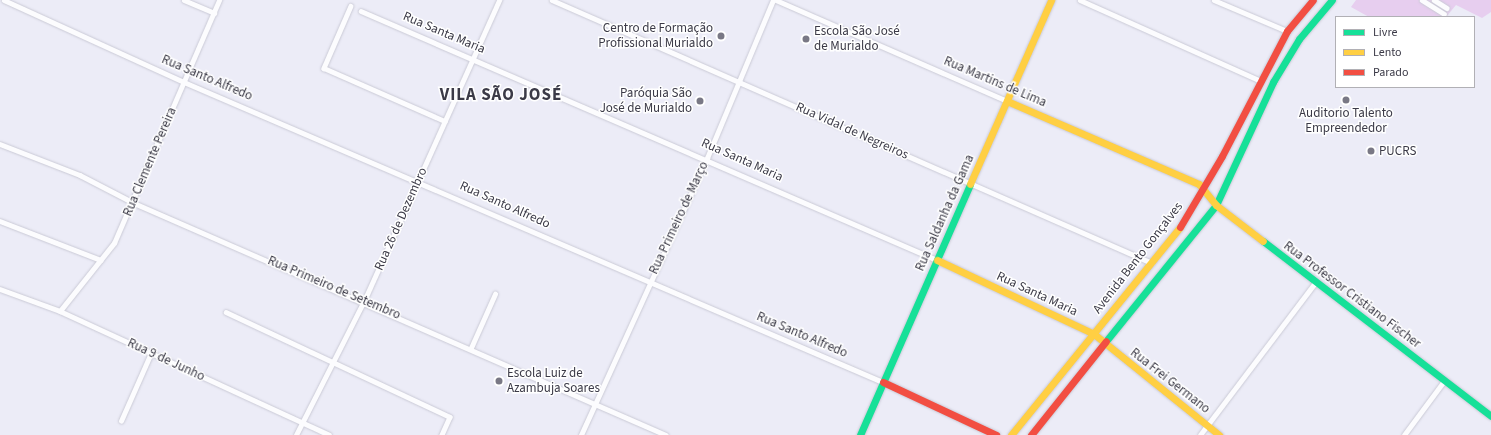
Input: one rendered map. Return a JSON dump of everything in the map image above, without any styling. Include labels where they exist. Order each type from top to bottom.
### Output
[{"type":"main road","name":"Rua Saldanha da Gama","points":[[860,435],[936,260],[972,184],[1051,0]]},
{"type":"main road","name":"Avenida Bento Gonçalves","points":[[1011,435],[1152,262],[1204,187],[1259,80],[1287,31],[1313,0]]},
{"type":"main road","points":[[1031,435],[1105,346],[1216,205],[1273,82],[1299,39],[1332,0]]},
{"type":"main road","name":"Rua Martins de Lima","points":[[1007,101],[1204,187]]},
{"type":"main road","name":"Rua Professor Cristiano Fischer","points":[[1204,187],[1216,205],[1315,283],[1491,416]]},
{"type":"main road","name":"Rua Santa Maria","points":[[936,260],[1094,334],[1105,346]]},
{"type":"main road","name":"Rua Frei Germano","points":[[1105,346],[1219,435]]},
{"type":"main road","name":"Rua Santo Alfredo","points":[[883,382],[996,435]]},
{"type":"street","name":"Rua Santo Alfredo","points":[[4,0],[184,82],[418,180],[883,382]]},
{"type":"street","points":[[184,0],[214,13]]},
{"type":"street","name":"Rua Clemente Pereira","points":[[60,312],[101,260],[134,203],[220,0]]},
{"type":"street","name":"Rua 26 de Dezembro","points":[[296,435],[364,301],[499,0]]},
{"type":"street","name":"Rua Vidal de Negreiros","points":[[552,0],[1152,262]]},
{"type":"street","name":"Rua Primeiro de Março","points":[[581,435],[707,158],[774,0]]},
{"type":"street","name":"Rua Martins de Lima","points":[[774,0],[1007,101]]},
{"type":"street","points":[[1080,0],[1259,80]]},
{"type":"street","points":[[1214,0],[1287,31]]},
{"type":"street","points":[[1422,0],[1444,14]]},
{"type":"street","points":[[1432,6],[1435,0],[1447,8]]},
{"type":"street","points":[[351,6],[324,68],[445,121]]},
{"type":"street","name":"Rua Santa Maria","points":[[361,11],[707,158],[936,260]]},
{"type":"street","name":"Rua Primeiro de Setembro","points":[[0,144],[80,175],[134,203],[364,301],[666,435]]},
{"type":"street","points":[[0,221],[101,260]]},
{"type":"street","points":[[1200,435],[1315,283]]},
{"type":"street","name":"Rua 9 de Junho","points":[[0,289],[60,312],[329,435]]},
{"type":"street","points":[[471,348],[495,294]]},
{"type":"street","points":[[226,312],[332,364],[450,417],[442,435]]},
{"type":"street","points":[[121,421],[151,353]]},
{"type":"street","points":[[1404,435],[1444,381]]},
{"type":"shaded area","points":[[1356,0],[1491,0],[1491,12],[1482,18],[1456,5],[1447,16],[1367,16],[1351,7]]},
{"type":"traffic: fast","points":[[1106,341],[1216,205],[1273,82],[1299,39],[1332,0]]},
{"type":"traffic: fast","points":[[860,435],[970,184]]},
{"type":"traffic: fast","points":[[1263,241],[1491,416]]},
{"type":"traffic: slow","points":[[970,184],[1051,0]]},
{"type":"traffic: slow","points":[[1007,101],[1199,184],[1216,205],[1263,241]]},
{"type":"traffic: slow","points":[[1011,435],[1180,227]]},
{"type":"traffic: slow","points":[[937,260],[1094,334],[1219,435]]},
{"type":"traffic: jam","points":[[1180,227],[1222,156],[1287,31],[1313,0]]},
{"type":"traffic: jam","points":[[1031,435],[1106,341]]},
{"type":"traffic: jam","points":[[883,382],[996,435]]},
{"type":"place","name":"Centro de Formação Profissional Murialdo","points":[[721,36]]},
{"type":"place","name":"Escola São José de Murialdo","points":[[806,39]]},
{"type":"place","name":"Auditorio Talento Empreendedor","points":[[1346,100]]},
{"type":"place","name":"Paróquia São José de Murialdo","points":[[700,101]]},
{"type":"place","name":"PUCRS","points":[[1371,151]]},
{"type":"place","name":"Escola Luiz de Azambuja Soares","points":[[499,381]]},
{"type":"district","name":"VILA SÃO JOSÉ","points":[[501,96]]}]
